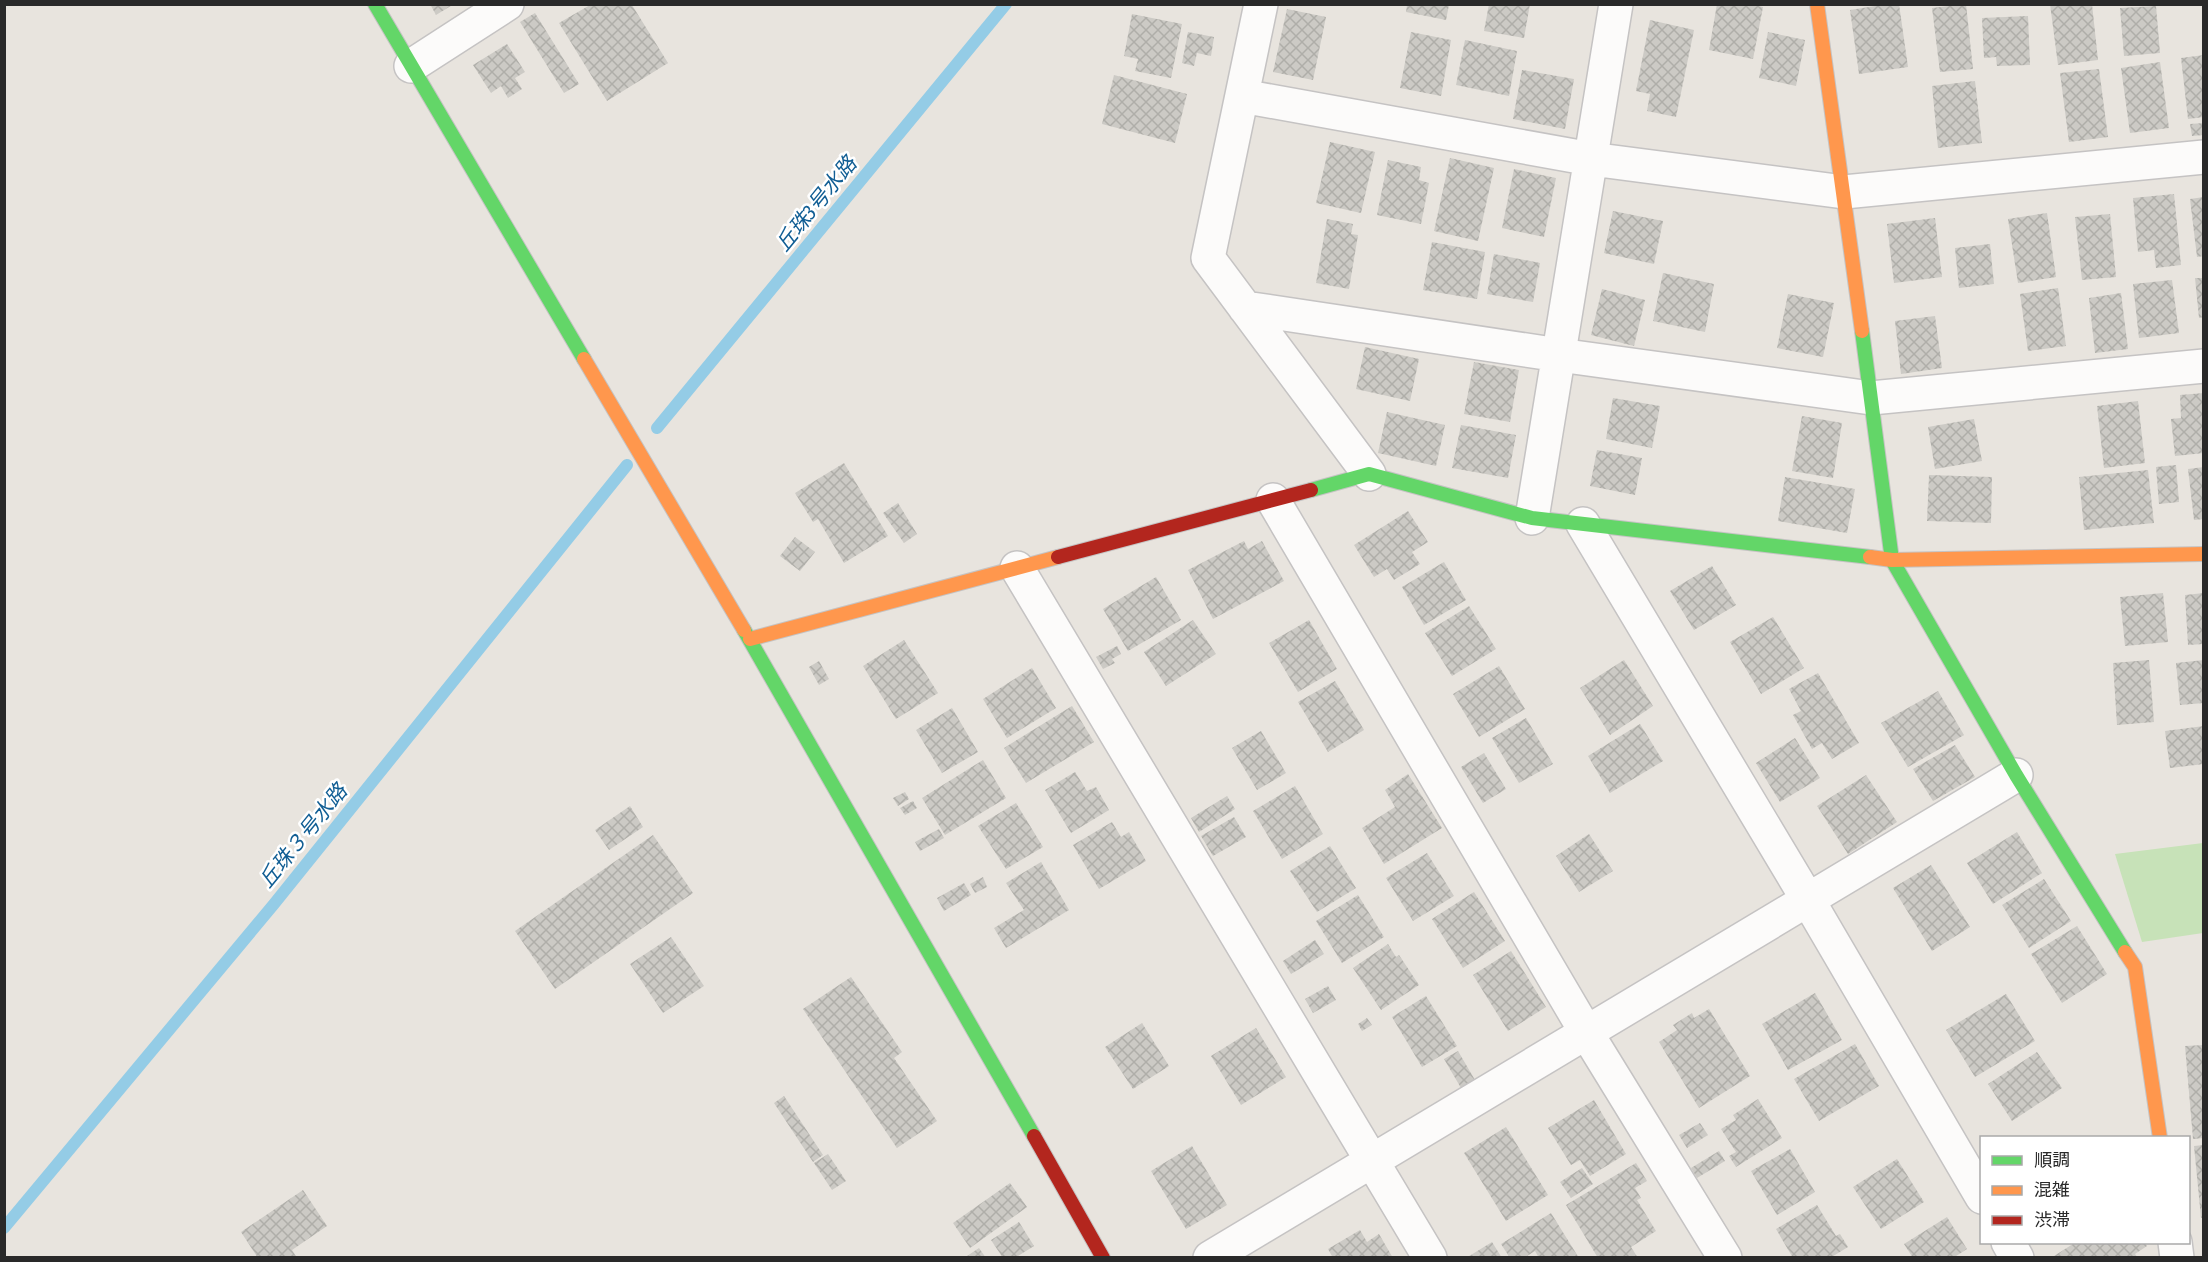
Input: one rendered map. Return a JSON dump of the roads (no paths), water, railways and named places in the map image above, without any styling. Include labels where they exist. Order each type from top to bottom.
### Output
[{"type":"street","points":[[375,4],[794,714],[1103,1257]]},
{"type":"street","points":[[411,66],[507,4]]},
{"type":"street","points":[[1262,4],[1208,258],[1369,474]]},
{"type":"street","points":[[1532,518],[1616,4]]},
{"type":"street","points":[[1817,4],[1892,560],[2016,776],[2135,967],[2160,1136]]},
{"type":"street","points":[[1242,96],[1591,159],[1844,192],[2204,157]]},
{"type":"street","points":[[1245,308],[1559,355],[1871,398],[2204,366]]},
{"type":"street","points":[[750,639],[1369,474],[1532,518],[1892,560],[2204,554]]},
{"type":"street","points":[[1273,500],[1586,1032],[1725,1257]]},
{"type":"street","points":[[1582,524],[1808,900],[1980,1194]]},
{"type":"street","points":[[1017,568],[1430,1257]]},
{"type":"street","points":[[1210,1257],[2016,776]]},
{"type":"street","points":[[2009,1244],[2017,1257]]},
{"type":"waterway","name":"丘珠3号水路","points":[[657,428],[1006,4]]},
{"type":"waterway","name":"丘珠３号水路","points":[[4,1228],[274,904],[627,465]]}]
